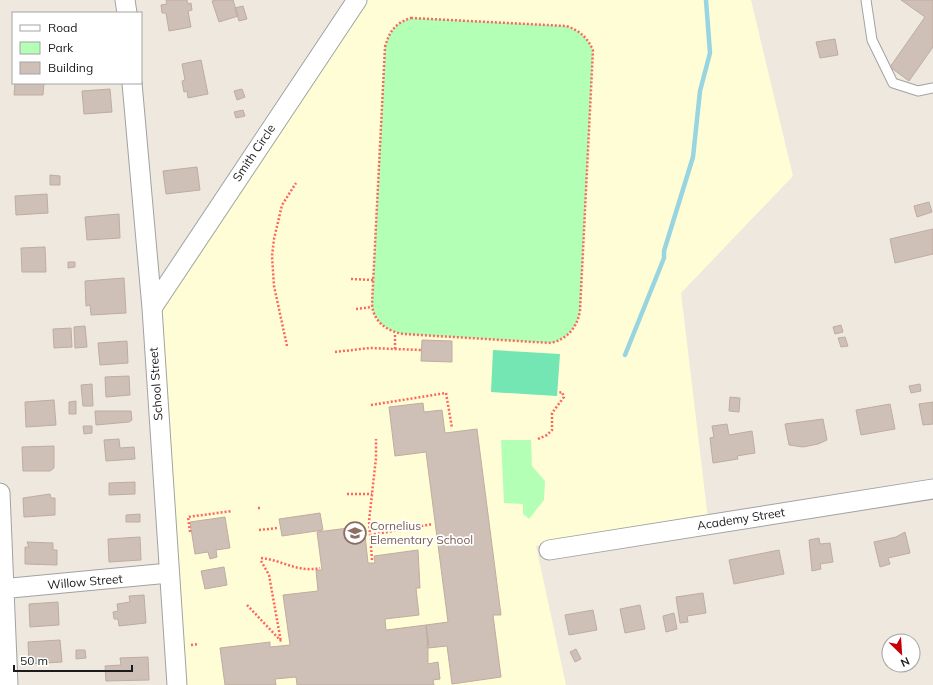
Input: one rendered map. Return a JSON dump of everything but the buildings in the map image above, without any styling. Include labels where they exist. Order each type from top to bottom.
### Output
[{"type":"street","points":[[125,0],[126,12]]},
{"type":"street","name":"Smith Circle","points":[[152,308],[357,0]]},
{"type":"street","name":"School Street","points":[[132,84],[152,308],[177,685]]},
{"type":"street","name":"Academy Street","points":[[550,550],[933,489]]},
{"type":"street","points":[[0,493],[2,589],[8,685]]},
{"type":"street","name":"Willow Street","points":[[2,589],[169,573]]},
{"type":"lane","points":[[866,0],[872,40],[893,83],[918,91],[933,88]]},
{"type":"path","points":[[415,18],[557,25],[566,26],[580,32],[593,50],[593,58],[580,312],[574,329],[562,339],[551,343],[395,333],[381,324],[375,315],[372,307],[373,280],[385,47],[393,28],[403,20],[415,18]]},
{"type":"path","points":[[287,346],[274,286],[272,256],[282,205],[296,183]]},
{"type":"path","points":[[351,279],[373,280]]},
{"type":"path","points":[[356,310],[372,307]]},
{"type":"path","points":[[395,333],[395,349]]},
{"type":"path","points":[[335,352],[370,348],[421,350]]},
{"type":"path","points":[[538,439],[547,435],[552,430],[552,413],[564,396],[562,392],[558,393]]},
{"type":"path","points":[[371,405],[446,393],[452,428]]},
{"type":"path","points":[[372,560],[370,535],[376,439]]},
{"type":"path","points":[[347,494],[373,494]]},
{"type":"path","points":[[190,532],[188,517],[232,511]]},
{"type":"path","points":[[370,535],[432,524]]},
{"type":"path","points":[[259,530],[278,528]]},
{"type":"path","points":[[261,558],[297,569],[311,570],[320,568]]},
{"type":"path","points":[[247,605],[281,642],[269,574],[261,561]]},
{"type":"shaded area","points":[[360,0],[751,0],[793,176],[681,293],[708,519],[536,546],[566,685],[179,685],[154,308]]},
{"type":"green space","points":[[415,18],[566,26],[582,35],[588,41],[593,50],[580,311],[574,328],[562,339],[551,343],[404,334],[392,331],[382,325],[375,316],[372,304],[385,47],[389,36],[395,27],[403,21]]},
{"type":"green space","points":[[493,350],[560,354],[557,396],[491,392]]},
{"type":"green space","points":[[501,440],[531,440],[532,466],[545,481],[544,500],[529,519],[523,514],[523,504],[504,503]]},
{"type":"waterway","points":[[625,355],[664,258],[664,251],[693,157],[700,91],[710,53],[706,0]]},
{"type":"place","name":"Cornelius Elementary School","points":[[355,533]]}]
